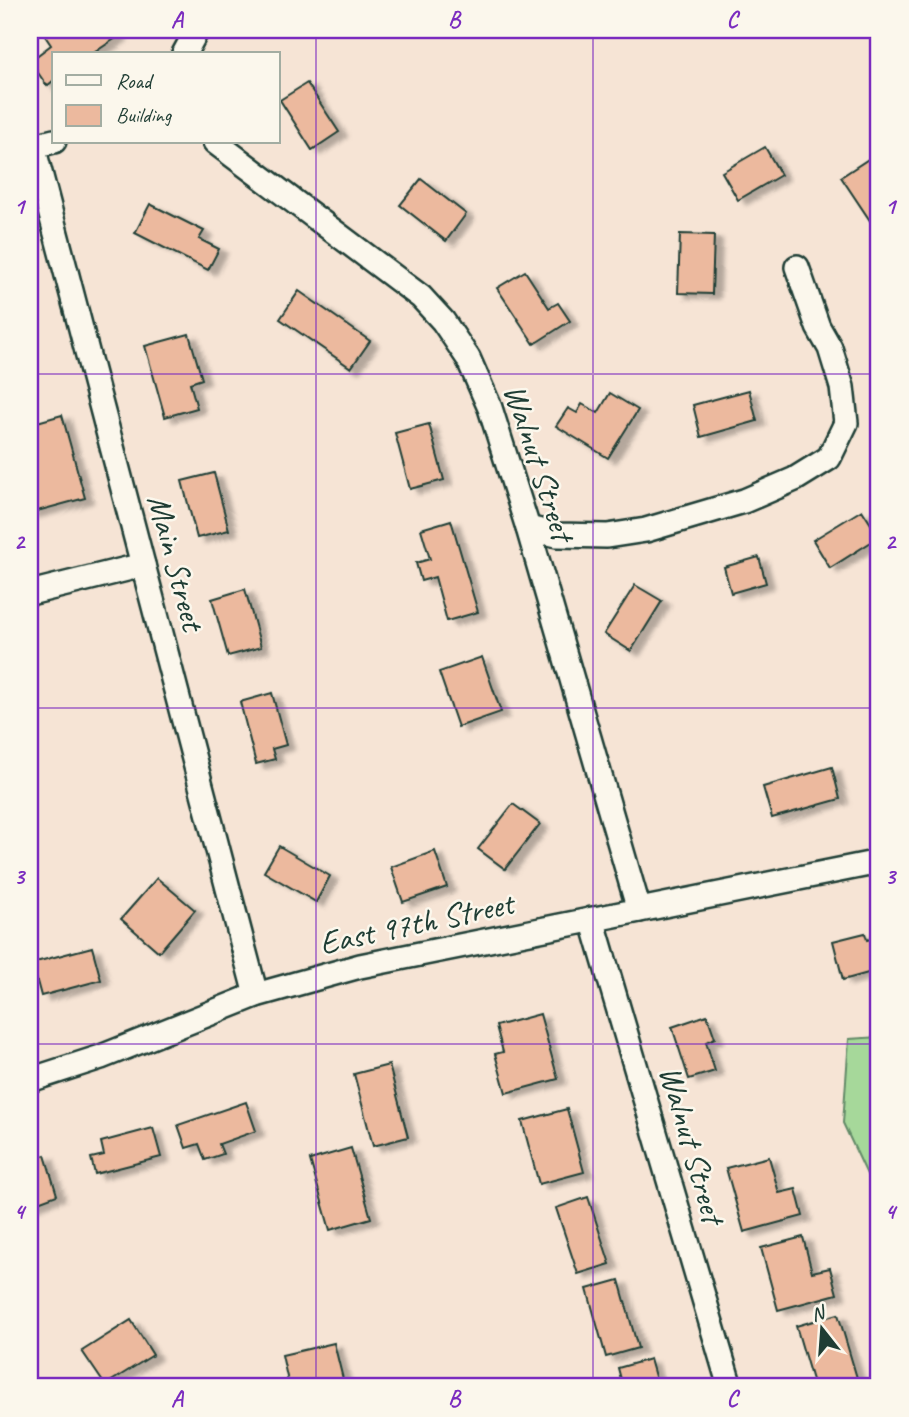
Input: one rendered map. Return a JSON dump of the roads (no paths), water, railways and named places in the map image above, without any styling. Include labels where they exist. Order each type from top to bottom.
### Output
[{"type":"street","points":[[185,52],[197,30]]},
{"type":"street","name":"Walnut Street","points":[[218,144],[421,297],[443,321],[468,358],[490,408],[528,528],[639,910]]},
{"type":"street","name":"Main Street","points":[[39,145],[143,565],[256,995]]},
{"type":"street","points":[[528,528],[557,535],[607,536],[646,530],[744,501],[795,479],[829,458],[846,423],[842,387],[830,348],[818,327],[797,267]]},
{"type":"street","points":[[30,593],[143,565]]},
{"type":"street","points":[[639,910],[879,862]]},
{"type":"street","name":"East 97th Street","points":[[30,1080],[101,1057],[256,995],[360,966],[639,910]]},
{"type":"street","name":"Walnut Street","points":[[592,919],[730,1387]]}]
